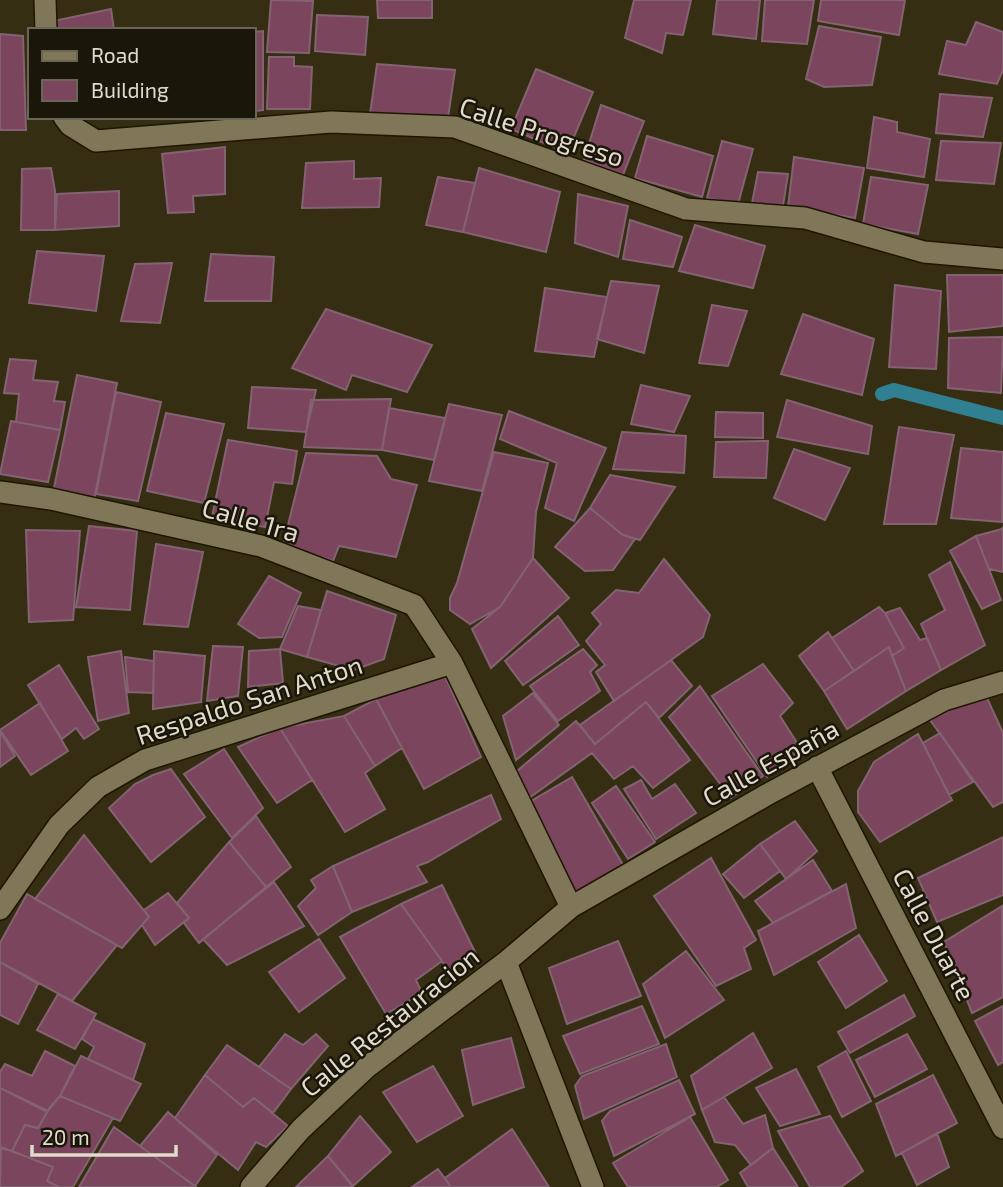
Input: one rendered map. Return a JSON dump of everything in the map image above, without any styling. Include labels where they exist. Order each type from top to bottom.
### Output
[{"type":"street","points":[[45,0],[46,28]]},
{"type":"street","name":"Calle Progreso","points":[[66,119],[70,125],[96,141],[331,122],[455,127],[686,209],[805,218],[924,252],[1003,259]]},
{"type":"street","name":"Calle 1ra","points":[[0,492],[51,499],[261,546],[414,605],[452,663]]},
{"type":"street","points":[[452,663],[571,907]]},
{"type":"street","name":"Respaldo San Anton","points":[[0,909],[59,825],[98,787],[145,760],[452,663]]},
{"type":"street","name":"Calle España","points":[[571,907],[817,768],[944,700],[1003,682]]},
{"type":"street","name":"Calle Duarte","points":[[817,768],[1003,1128]]},
{"type":"street","name":"Calle Restauracion","points":[[251,1187],[301,1129],[367,1068],[506,962],[571,907]]},
{"type":"street","points":[[506,962],[593,1187]]},
{"type":"building","points":[[271,0],[313,1],[309,53],[267,52]]},
{"type":"building","points":[[377,0],[432,0],[432,18],[378,18]]},
{"type":"building","points":[[634,0],[691,0],[683,35],[666,33],[662,53],[625,38]]},
{"type":"building","points":[[717,0],[760,0],[756,39],[713,34]]},
{"type":"building","points":[[765,0],[814,0],[807,44],[762,41]]},
{"type":"building","points":[[821,0],[905,0],[899,35],[818,21]]},
{"type":"building","points":[[111,9],[114,28],[50,28],[49,22]]},
{"type":"building","points":[[317,15],[368,17],[365,55],[315,51]]},
{"type":"building","points":[[976,22],[1003,32],[1003,70],[997,84],[939,74],[947,41],[966,45]]},
{"type":"building","points":[[819,26],[881,37],[872,85],[824,87],[806,79]]},
{"type":"building","points":[[263,31],[263,110],[256,111],[256,32]]},
{"type":"building","points":[[0,34],[23,36],[26,130],[0,130]]},
{"type":"building","points":[[269,57],[294,57],[294,66],[312,67],[310,109],[267,109]]},
{"type":"building","points":[[377,64],[455,70],[448,118],[370,114]]},
{"type":"building","points":[[536,69],[593,92],[567,153],[511,129]]},
{"type":"building","points":[[940,94],[992,98],[983,137],[936,133]]},
{"type":"building","points":[[601,105],[644,121],[623,175],[584,160]]},
{"type":"building","points":[[874,117],[897,122],[897,132],[930,139],[924,177],[867,168]]},
{"type":"building","points":[[647,136],[713,156],[702,197],[635,178]]},
{"type":"building","points":[[722,141],[753,149],[738,204],[707,198]]},
{"type":"building","points":[[941,141],[1001,143],[994,184],[936,180]]},
{"type":"building","points":[[225,147],[225,194],[193,196],[194,212],[168,213],[162,154]]},
{"type":"building","points":[[794,157],[864,168],[855,218],[788,207]]},
{"type":"building","points":[[354,161],[354,179],[381,178],[379,207],[302,208],[306,163]]},
{"type":"building","points":[[51,168],[55,191],[55,230],[21,230],[22,169]]},
{"type":"building","points":[[479,168],[560,192],[546,252],[463,232]]},
{"type":"building","points":[[758,172],[788,174],[783,206],[752,203]]},
{"type":"building","points":[[438,177],[475,183],[463,232],[426,225]]},
{"type":"building","points":[[871,177],[928,185],[918,234],[863,224]]},
{"type":"building","points":[[119,191],[119,226],[55,230],[57,194]]},
{"type":"building","points":[[578,194],[628,206],[618,257],[575,243]]},
{"type":"building","points":[[630,220],[682,237],[673,267],[623,259]]},
{"type":"building","points":[[695,225],[765,246],[753,288],[679,271]]},
{"type":"building","points":[[37,251],[104,256],[96,311],[29,303]]},
{"type":"building","points":[[211,254],[274,257],[271,301],[205,301]]},
{"type":"building","points":[[172,263],[160,323],[121,321],[135,264]]},
{"type":"building","points":[[947,275],[1003,275],[1003,326],[949,332]]},
{"type":"building","points":[[611,281],[659,286],[644,353],[597,339]]},
{"type":"building","points":[[895,285],[941,291],[936,369],[889,367]]},
{"type":"building","points":[[545,288],[607,297],[594,357],[535,351]]},
{"type":"building","points":[[712,305],[747,311],[728,366],[699,363]]},
{"type":"building","points":[[326,309],[432,345],[407,392],[352,375],[346,390],[292,368]]},
{"type":"building","points":[[803,314],[874,339],[862,395],[781,374]]},
{"type":"building","points":[[1003,337],[1001,393],[948,388],[949,338]]},
{"type":"building","points":[[10,359],[36,361],[33,380],[58,382],[54,401],[65,402],[60,430],[16,422],[19,394],[4,393]]},
{"type":"building","points":[[77,375],[117,383],[94,500],[53,493]]},
{"type":"building","points":[[641,385],[690,396],[674,432],[631,424]]},
{"type":"building","points":[[252,387],[316,390],[306,432],[248,428]]},
{"type":"building","points":[[116,392],[161,402],[138,501],[96,494]]},
{"type":"building","points":[[391,399],[382,450],[304,447],[311,400]]},
{"type":"building","points":[[787,400],[872,426],[868,454],[777,437]]},
{"type":"building","points":[[449,404],[502,415],[482,491],[429,481]]},
{"type":"building","points":[[389,408],[445,418],[434,460],[382,450]]},
{"type":"building","points":[[509,411],[606,448],[574,521],[545,508],[557,463],[500,439]]},
{"type":"building","points":[[716,412],[763,413],[763,438],[715,437]]},
{"type":"building","points":[[166,413],[224,424],[204,503],[147,491]]},
{"type":"building","points":[[11,421],[60,430],[48,482],[0,474]]},
{"type":"building","points":[[899,427],[954,435],[936,524],[884,524]]},
{"type":"building","points":[[622,432],[686,436],[684,473],[613,469]]},
{"type":"building","points":[[228,440],[297,451],[292,484],[274,482],[265,527],[212,517]]},
{"type":"building","points":[[768,441],[766,478],[714,477],[716,442]]},
{"type":"building","points":[[961,448],[1003,452],[1002,522],[951,518]]},
{"type":"building","points":[[794,449],[850,468],[825,520],[774,498]]},
{"type":"building","points":[[494,452],[548,463],[536,512],[533,558],[500,607],[470,624],[450,610],[450,598],[457,583]]},
{"type":"building","points":[[306,453],[377,456],[391,479],[417,485],[396,557],[339,546],[333,561],[283,545]]},
{"type":"building","points":[[610,475],[675,487],[640,540],[623,535],[590,508]]},
{"type":"building","points":[[590,508],[623,535],[635,539],[613,570],[585,571],[555,547]]},
{"type":"building","points":[[89,526],[137,531],[130,610],[76,607]]},
{"type":"building","points":[[1003,527],[1003,572],[989,569],[976,536]]},
{"type":"building","points":[[26,530],[80,531],[73,620],[29,622]]},
{"type":"building","points":[[976,536],[1001,600],[982,609],[950,551]]},
{"type":"building","points":[[156,544],[203,552],[188,627],[144,624]]},
{"type":"building","points":[[533,558],[569,598],[491,668],[472,629],[500,607]]},
{"type":"building","points":[[664,559],[710,615],[703,637],[614,701],[596,672],[605,665],[586,641],[601,624],[592,613],[616,590],[639,593]]},
{"type":"building","points":[[950,562],[985,645],[941,670],[921,624],[945,610],[929,575]]},
{"type":"building","points":[[269,576],[301,593],[282,637],[259,638],[238,624]]},
{"type":"building","points":[[327,591],[396,615],[384,659],[354,670],[307,657]]},
{"type":"building","points":[[298,606],[321,610],[307,657],[280,649]]},
{"type":"building","points":[[879,607],[904,648],[892,656],[889,647],[854,671],[832,638]]},
{"type":"building","points":[[900,608],[920,640],[927,638],[941,670],[906,691],[892,656],[904,648],[885,613]]},
{"type":"building","points":[[558,616],[579,645],[523,685],[505,661]]},
{"type":"building","points":[[828,632],[854,671],[824,691],[799,656]]},
{"type":"building","points":[[213,646],[243,647],[238,696],[207,701]]},
{"type":"building","points":[[889,647],[906,691],[847,729],[824,691]]},
{"type":"building","points":[[280,649],[283,683],[248,687],[249,651]]},
{"type":"building","points":[[583,649],[597,665],[590,672],[600,691],[558,721],[530,686]]},
{"type":"building","points":[[121,651],[129,713],[98,721],[88,657]]},
{"type":"building","points":[[154,651],[205,656],[201,702],[153,709]]},
{"type":"building","points":[[125,657],[154,661],[153,693],[128,692]]},
{"type":"building","points":[[671,660],[692,686],[659,718],[646,702],[595,744],[580,725]]},
{"type":"building","points":[[763,664],[793,703],[780,716],[801,749],[767,777],[712,696]]},
{"type":"building","points":[[59,665],[99,729],[84,739],[76,728],[62,739],[28,685]]},
{"type":"building","points":[[445,676],[481,757],[424,789],[376,699],[411,682]]},
{"type":"building","points":[[700,686],[763,776],[731,798],[669,717]]},
{"type":"building","points":[[533,693],[559,725],[516,760],[503,716]]},
{"type":"building","points":[[987,698],[1003,733],[1003,802],[993,807],[930,720],[955,702]]},
{"type":"building","points":[[376,699],[402,748],[375,766],[344,716]]},
{"type":"building","points":[[646,702],[690,760],[653,788],[633,766],[614,779],[592,753],[529,798],[517,771],[576,721],[595,744]]},
{"type":"building","points":[[40,703],[68,751],[31,775],[0,730]]},
{"type":"building","points":[[344,716],[375,766],[365,773],[385,809],[345,832],[280,728]]},
{"type":"building","points":[[280,728],[312,780],[277,803],[238,747]]},
{"type":"building","points":[[0,731],[15,756],[0,767]]},
{"type":"building","points":[[940,733],[973,782],[949,795],[923,743]]},
{"type":"building","points":[[918,734],[952,800],[880,842],[858,812],[858,791],[874,762]]},
{"type":"building","points":[[224,749],[263,808],[232,838],[184,774]]},
{"type":"building","points":[[171,769],[205,817],[151,862],[109,808],[135,784]]},
{"type":"building","points":[[572,777],[623,865],[574,893],[528,803]]},
{"type":"building","points":[[641,780],[652,799],[675,784],[696,813],[656,839],[624,789]]},
{"type":"building","points":[[616,786],[655,842],[628,859],[592,803]]},
{"type":"building","points":[[491,795],[501,819],[417,866],[427,882],[352,912],[333,866]]},
{"type":"building","points":[[256,816],[291,867],[266,887],[229,842]]},
{"type":"building","points":[[795,821],[817,851],[786,879],[760,844]]},
{"type":"building","points":[[84,835],[149,917],[122,948],[35,899]]},
{"type":"building","points":[[1003,837],[1003,895],[937,922],[918,878]]},
{"type":"building","points":[[229,842],[266,887],[199,943],[184,923],[189,918],[177,903]]},
{"type":"building","points":[[760,844],[780,871],[744,898],[723,874]]},
{"type":"building","points":[[711,858],[756,940],[744,948],[751,969],[716,986],[654,896]]},
{"type":"building","points":[[813,860],[832,891],[773,923],[755,901]]},
{"type":"building","points":[[333,866],[352,912],[318,935],[298,906],[316,888],[311,880]]},
{"type":"building","points":[[274,882],[304,926],[227,965],[203,939]]},
{"type":"building","points":[[846,884],[856,928],[774,975],[758,931]]},
{"type":"building","points":[[442,885],[476,954],[449,971],[401,904]]},
{"type":"building","points":[[168,893],[189,918],[155,945],[142,925],[149,917],[144,910]]},
{"type":"building","points":[[27,894],[117,945],[72,1001],[0,962],[0,943]]},
{"type":"building","points":[[401,904],[442,961],[416,980],[422,993],[386,1014],[340,937]]},
{"type":"building","points":[[1002,906],[1003,997],[972,1013],[944,942]]},
{"type":"building","points":[[859,935],[887,981],[846,1008],[818,962]]},
{"type":"building","points":[[319,939],[345,978],[299,1012],[269,972]]},
{"type":"building","points":[[618,941],[641,996],[567,1024],[549,968]]},
{"type":"building","points":[[686,951],[724,1000],[665,1038],[643,984]]},
{"type":"building","points":[[0,962],[38,984],[18,1024],[0,1015]]},
{"type":"building","points":[[58,994],[96,1014],[75,1049],[37,1030]]},
{"type":"building","points":[[904,995],[915,1016],[850,1053],[838,1032]]},
{"type":"building","points":[[642,1006],[659,1044],[580,1074],[563,1036]]},
{"type":"building","points":[[1003,1006],[1003,1062],[998,1065],[975,1021]]},
{"type":"building","points":[[93,1019],[145,1044],[133,1080],[88,1059],[94,1047],[82,1039]]},
{"type":"building","points":[[753,1033],[772,1068],[702,1110],[691,1076]]},
{"type":"building","points":[[285,1034],[303,1045],[316,1034],[328,1046],[291,1089],[259,1067]]},
{"type":"building","points":[[907,1034],[927,1069],[875,1097],[856,1060]]},
{"type":"building","points":[[511,1038],[524,1087],[473,1105],[462,1050]]},
{"type":"building","points":[[666,1044],[677,1077],[584,1119],[575,1086],[582,1076]]},
{"type":"building","points":[[227,1045],[291,1089],[273,1113],[254,1098],[243,1107],[205,1075]]},
{"type":"building","points":[[45,1051],[75,1066],[60,1096],[47,1112],[0,1088],[0,1072],[5,1064],[32,1076]]},
{"type":"building","points":[[846,1051],[871,1101],[842,1117],[818,1067]]},
{"type":"building","points":[[81,1056],[141,1084],[120,1121],[60,1096]]},
{"type":"building","points":[[433,1066],[463,1116],[417,1142],[383,1092]]},
{"type":"building","points":[[796,1069],[820,1114],[780,1126],[756,1088]]},
{"type":"building","points":[[205,1075],[243,1107],[254,1098],[288,1126],[266,1147],[256,1142],[238,1170],[175,1118]]},
{"type":"building","points":[[933,1075],[957,1123],[896,1156],[876,1104]]},
{"type":"building","points":[[679,1080],[695,1114],[614,1156],[602,1121],[610,1111]]},
{"type":"building","points":[[0,1088],[48,1111],[38,1128],[25,1125],[12,1151],[0,1148]]},
{"type":"building","points":[[60,1096],[113,1118],[73,1187],[58,1187],[47,1181],[53,1167],[12,1151],[25,1125],[38,1128]]},
{"type":"building","points":[[724,1097],[743,1124],[765,1115],[773,1148],[751,1165],[735,1145],[715,1142],[702,1110]]},
{"type":"building","points":[[168,1112],[217,1155],[195,1186],[140,1146]]},
{"type":"building","points":[[360,1116],[391,1152],[353,1186],[328,1156]]},
{"type":"building","points":[[830,1116],[863,1171],[841,1187],[810,1187],[778,1131]]},
{"type":"building","points":[[690,1117],[728,1180],[717,1187],[628,1187],[613,1163]]},
{"type":"building","points":[[114,1127],[140,1146],[196,1187],[79,1187]]},
{"type":"building","points":[[512,1129],[549,1187],[451,1187],[445,1178]]},
{"type":"building","points":[[937,1133],[949,1167],[917,1185],[902,1153]]},
{"type":"building","points":[[1,1147],[53,1167],[47,1181],[59,1187],[0,1187]]},
{"type":"building","points":[[773,1148],[798,1187],[748,1187],[740,1173]]},
{"type":"building","points":[[328,1156],[353,1187],[296,1187]]},
{"type":"building","points":[[438,1169],[451,1187],[412,1187]]},
{"type":"waterway","points":[[882,394],[894,390],[1003,418]]}]
